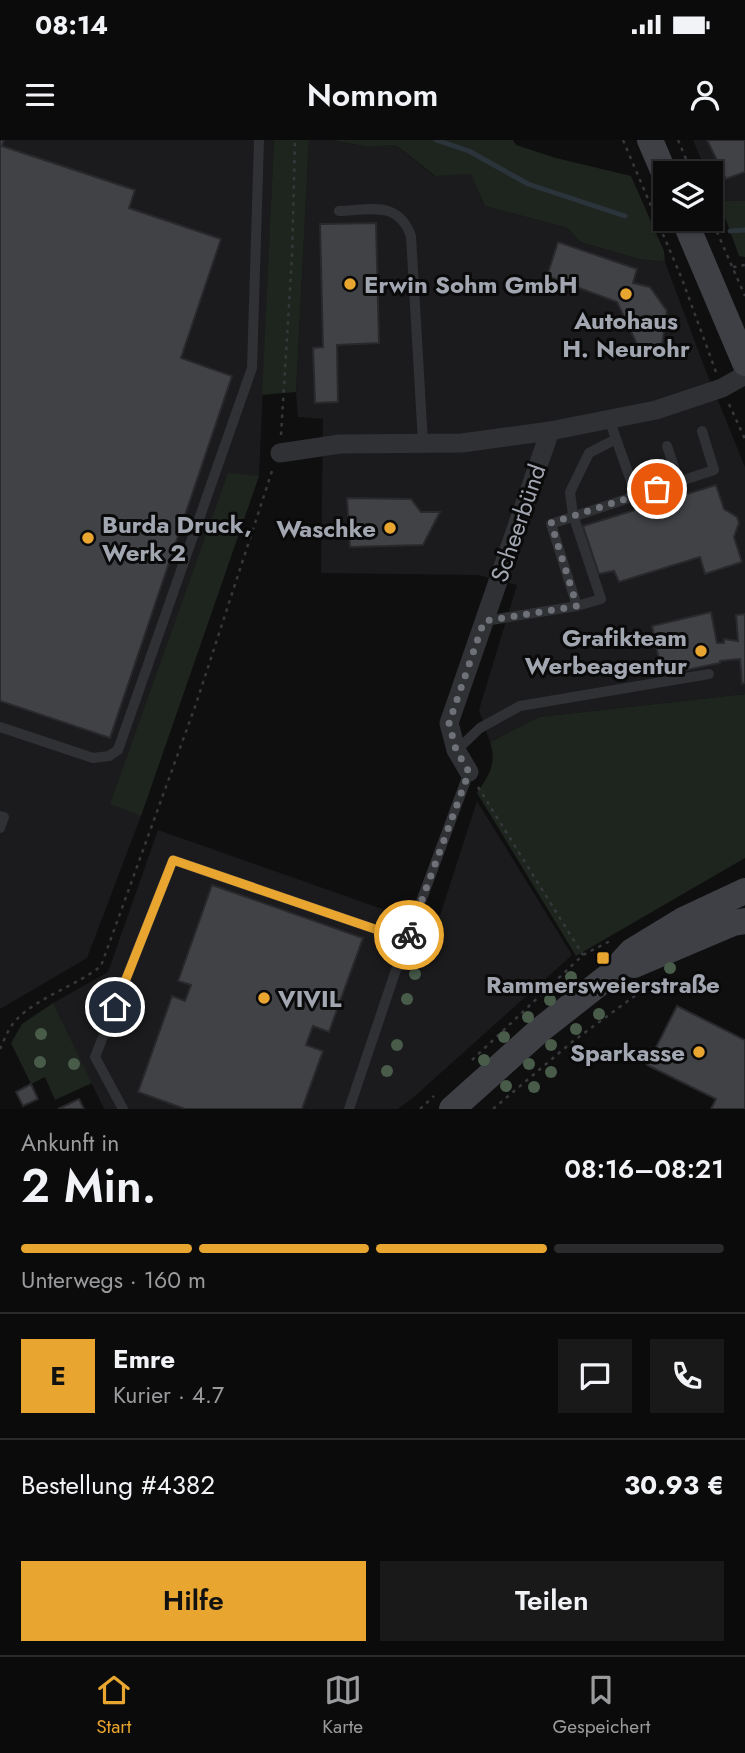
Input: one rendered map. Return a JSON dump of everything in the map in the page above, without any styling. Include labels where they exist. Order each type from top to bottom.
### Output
[{"type":"street","points":[[650,140],[659,161]]},
{"type":"street","points":[[689,231],[745,363]]},
{"type":"street","name":"Scheerbünd","points":[[280,453],[340,444],[462,443],[550,431],[656,410],[722,388],[745,375]]},
{"type":"street","name":"Scheerbünd","points":[[469,772],[456,750],[449,723],[550,431]]},
{"type":"street","points":[[452,1109],[540,1030],[610,975],[632,951],[684,920],[745,891]]},
{"type":"street","points":[[610,975],[733,923],[745,921]]},
{"type":"lane","points":[[0,727],[93,758],[109,756],[118,750],[252,368],[259,140]]},
{"type":"lane","points":[[339,211],[384,210],[397,213],[406,222],[411,236],[423,443]]},
{"type":"lane","points":[[609,419],[636,495]]},
{"type":"lane","points":[[577,606],[551,523],[714,470],[702,431]]},
{"type":"lane","points":[[484,621],[577,606],[601,599],[573,515],[570,492],[589,453],[616,439]]},
{"type":"lane","points":[[667,446],[679,482]]},
{"type":"lane","points":[[456,750],[480,728],[520,706],[709,674]]},
{"type":"lane","points":[[349,1109],[469,772]]},
{"type":"lane","points":[[0,816],[4,817],[0,828]]},
{"type":"lane","points":[[123,1109],[95,1057],[173,860],[407,940]]},
{"type":"path","points":[[0,1049],[16,1020],[45,999],[87,977],[101,966],[196,704],[271,473],[280,453],[292,256],[295,140]]},
{"type":"path","points":[[623,140],[682,279],[712,359]]},
{"type":"path","points":[[678,140],[687,161]]},
{"type":"path","points":[[717,231],[745,296]]},
{"type":"path","points":[[733,267],[745,265]]},
{"type":"path","points":[[469,772],[583,955]]},
{"type":"path","points":[[494,1109],[572,1042],[643,988],[664,976]]},
{"type":"shaded area","points":[[0,140],[274,140],[259,476],[141,816],[87,958],[0,1009]]},
{"type":"shaded area","points":[[274,140],[309,140],[296,392],[262,395]]},
{"type":"shaded area","points":[[309,140],[331,140],[369,147],[396,145],[434,176],[471,173],[485,206],[569,228],[580,242],[639,259],[665,262],[745,467],[745,694],[539,717],[490,742],[479,710],[517,585],[478,575],[321,573],[323,419],[298,417],[296,392]]},
{"type":"shaded area","points":[[331,140],[513,140],[516,145],[556,158],[631,176],[664,251],[665,262],[639,259],[580,242],[568,228],[485,206],[471,174],[435,176],[396,145],[369,147]]},
{"type":"shaded area","points":[[693,140],[745,140],[745,201],[723,201],[723,161],[702,161]]},
{"type":"shaded area","points":[[723,201],[745,201],[745,257],[739,256],[723,212]]},
{"type":"shaded area","points":[[228,473],[259,476],[141,816],[110,804]]},
{"type":"shaded area","points":[[745,694],[745,858],[576,956],[477,793],[491,769],[493,757],[490,742],[539,717]]},
{"type":"shaded area","points":[[477,801],[572,955],[415,1096],[398,1109],[104,1109],[53,1003],[108,972],[158,830],[436,928]]},
{"type":"shaded area","points":[[53,1003],[92,1083],[55,1100],[45,1077],[31,1084],[11,1043],[22,1024]]},
{"type":"building","name":"Burda Druck, Werk 2","points":[[0,140],[4,140],[2,146],[135,190],[129,208],[221,239],[181,358],[232,376],[110,738],[0,701]]},
{"type":"building","points":[[707,140],[745,140],[745,172],[726,179],[723,161],[717,161]]},
{"type":"building","name":"Erwin Sohm GmbH","points":[[376,223],[379,343],[337,345],[338,402],[315,403],[313,348],[323,347],[320,224]]},
{"type":"building","name":"Autohaus H. Neurohr","points":[[558,242],[637,269],[633,283],[650,287],[667,311],[662,345],[644,359],[617,302],[547,276]]},
{"type":"building","points":[[716,485],[724,509],[737,517],[739,523],[734,537],[742,562],[705,574],[700,557],[619,582],[614,571],[599,574],[583,526]]},
{"type":"building","name":"Waschke","points":[[347,498],[411,499],[421,512],[440,512],[423,545],[350,547]]},
{"type":"building","name":"Grafikteam Werbeagentur","points":[[711,612],[717,643],[724,643],[724,639],[738,641],[736,615],[745,614],[745,683],[742,684],[740,659],[662,675],[652,626]]},
{"type":"building","name":"VIVIL","points":[[212,885],[363,938],[329,1032],[313,1026],[306,1045],[323,1051],[302,1109],[185,1109],[138,1092],[172,996],[185,1001],[191,985],[178,981]]},
{"type":"building","name":"Sparkasse","points":[[677,1006],[745,1040],[745,1109],[711,1109],[716,1099],[647,1065]]},
{"type":"building","points":[[31,1084],[38,1099],[23,1106],[16,1092]]},
{"type":"building","points":[[79,1099],[84,1109],[58,1109]]},
{"type":"waterway","points":[[436,140],[469,151],[528,184],[625,216]]},
{"type":"waterway","points":[[730,231],[745,230]]},
{"type":"way so far","points":[[409,935],[469,772],[456,750],[449,723],[484,621],[577,606],[551,523],[657,489]]},
{"type":"place","name":"Erwin Sohm GmbH","points":[[350,284]]},
{"type":"place","name":"Autohaus H. Neurohr","points":[[626,294]]},
{"type":"place","name":"Waschke","points":[[390,528]]},
{"type":"place","name":"Burda Druck, Werk 2","points":[[88,538]]},
{"type":"place","name":"Grafikteam Werbeagentur","points":[[701,651]]},
{"type":"place","name":"Rammersweierstraße","points":[[603,958]]},
{"type":"place","name":"VIVIL","points":[[264,998]]},
{"type":"place","name":"Sparkasse","points":[[699,1052]]},
{"type":"route","points":[[115,1007],[173,860],[407,940],[409,935]]}]
